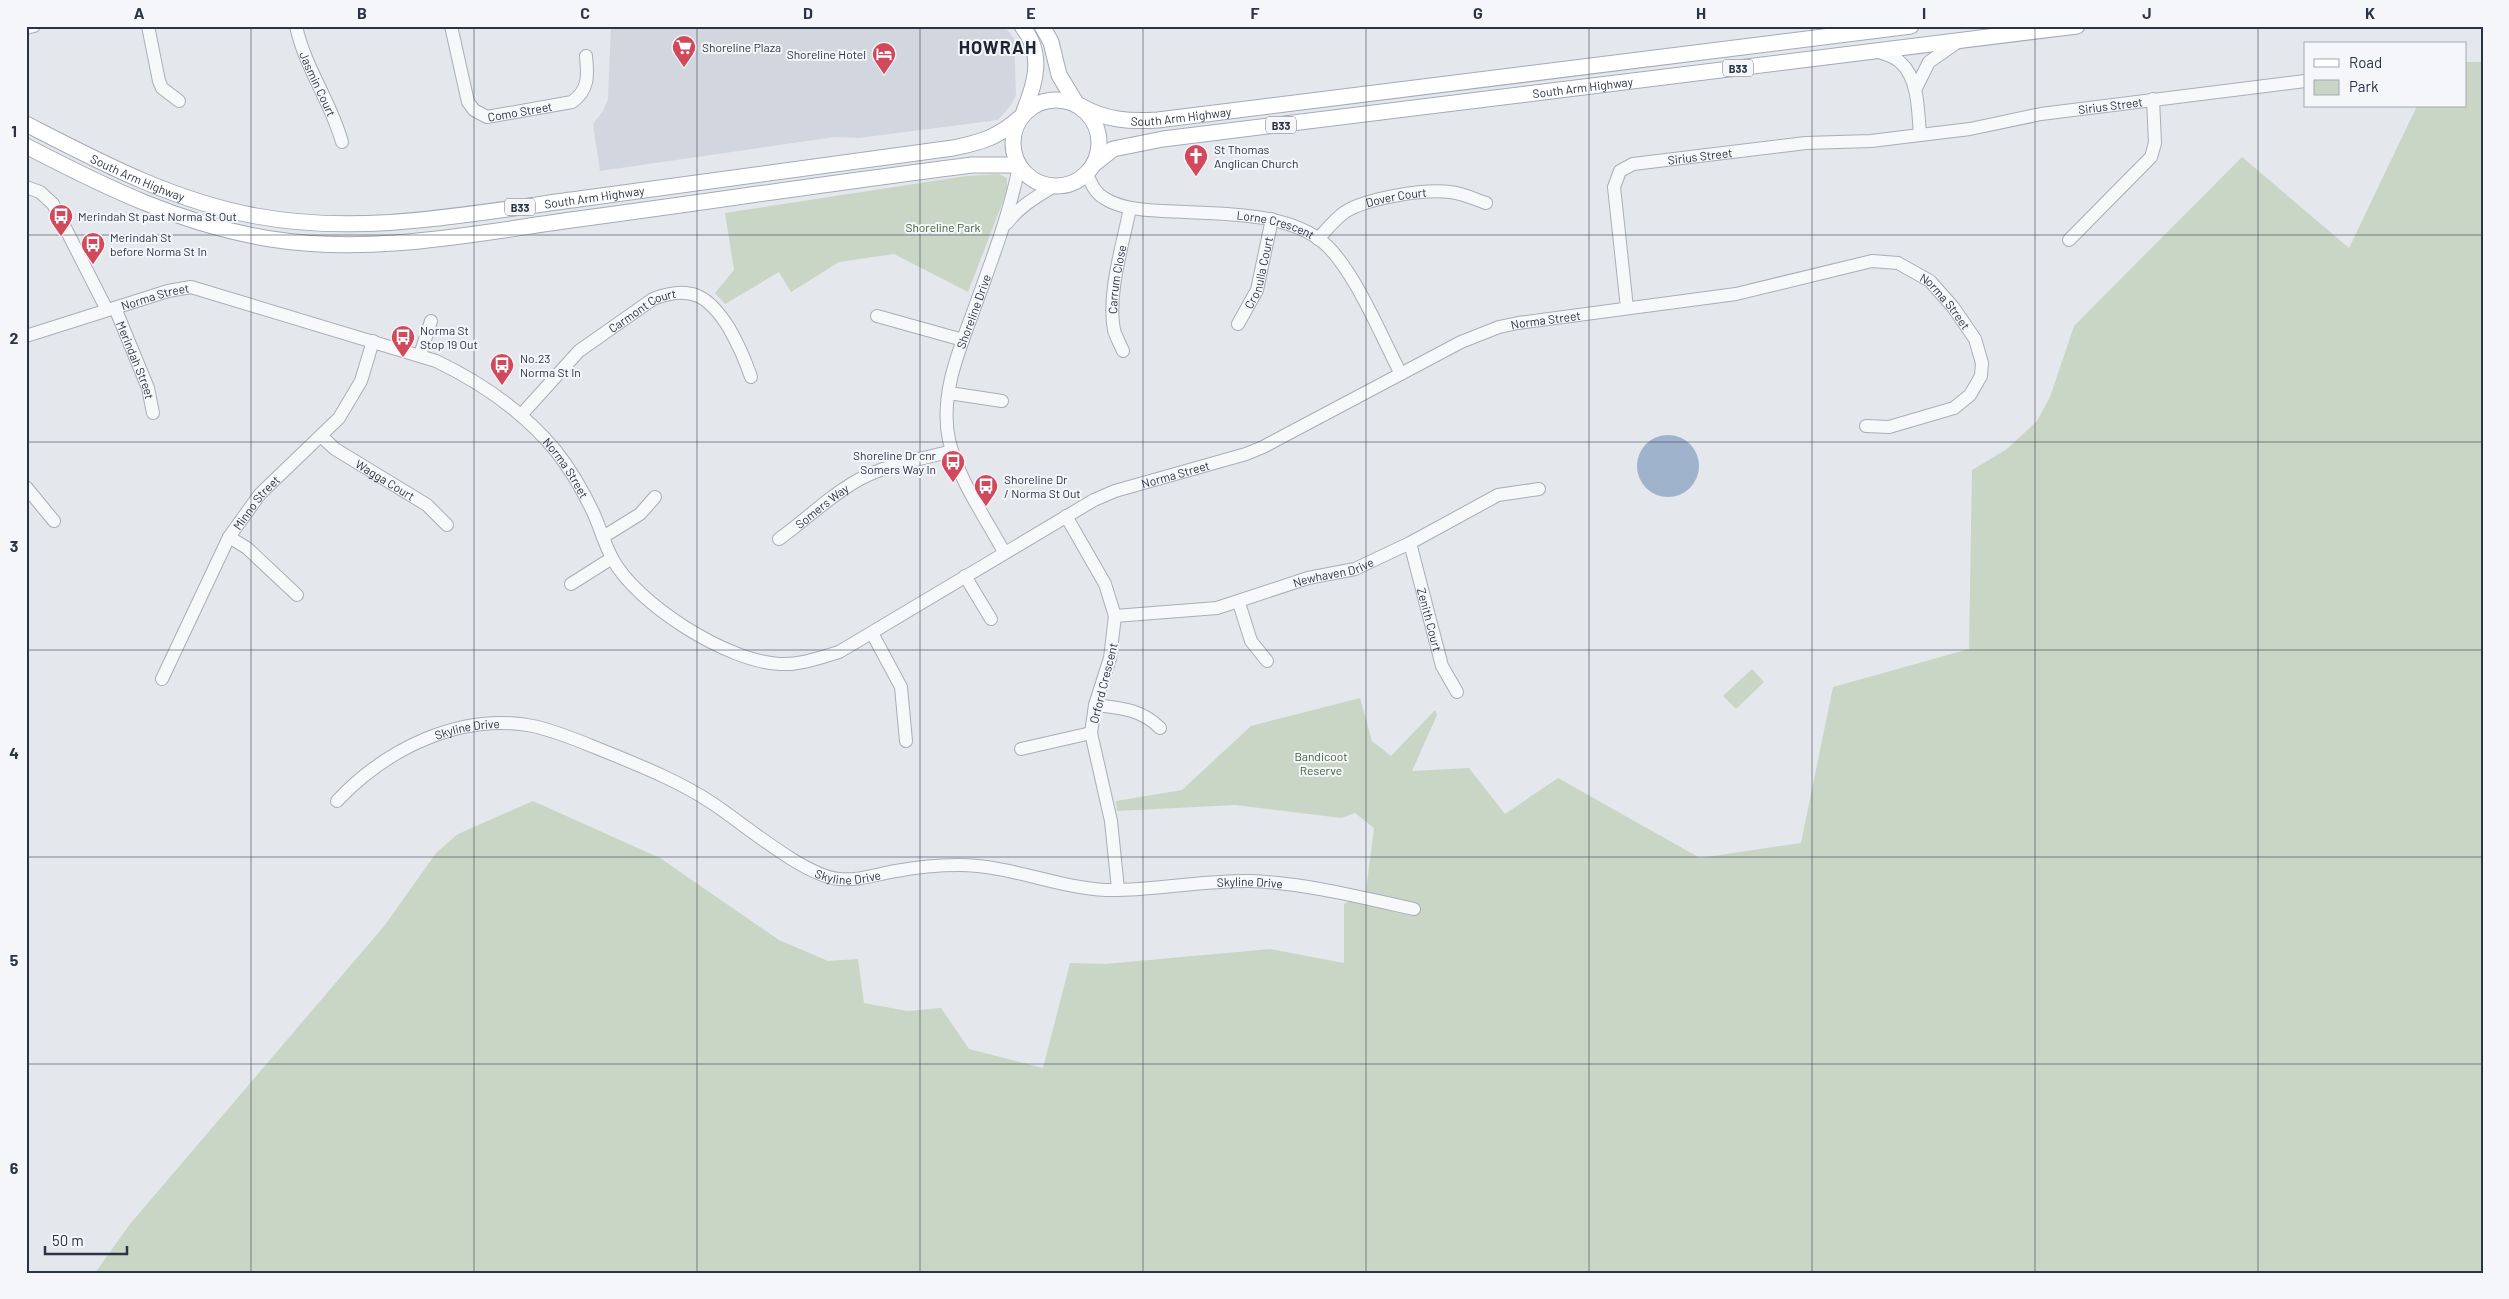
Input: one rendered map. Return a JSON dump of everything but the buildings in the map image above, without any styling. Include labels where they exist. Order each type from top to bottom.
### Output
[{"type":"main road","points":[[1022,26],[1034,46],[1037,70],[1033,90],[1022,116],[1014,146],[1019,166],[1033,180],[1054,186]]},
{"type":"main road","points":[[1042,26],[1051,42],[1059,75],[1090,120],[1096,134],[1098,149],[1090,169]]},
{"type":"main road","name":"South Arm Highway","points":[[1078,104],[1098,115],[1117,120],[1158,120],[1911,26]]},
{"type":"main road","name":"South Arm Highway","points":[[1090,169],[1103,155],[1118,147],[1163,139],[2077,26]]},
{"type":"main road","name":"B33","points":[[1022,116],[1038,102],[1050,99],[1078,104]]},
{"type":"main road","name":"South Arm Highway","points":[[26,124],[128,175],[201,203],[278,220],[356,225],[432,219],[954,148],[981,142],[998,135],[1022,116]]},
{"type":"main road","name":"South Arm Highway","points":[[26,146],[132,199],[197,223],[273,240],[353,245],[449,237],[972,165],[1019,166]]},
{"type":"main road","name":"B33","points":[[1054,186],[1070,184],[1090,169]]},
{"type":"street","points":[[26,28],[34,26]]},
{"type":"street","points":[[148,26],[158,80],[162,88],[178,101]]},
{"type":"street","name":"Jasmin Court","points":[[296,26],[302,52],[336,118],[342,142]]},
{"type":"street","name":"Como Street","points":[[451,26],[468,102],[474,110],[487,117],[572,102],[578,98],[587,84],[586,56]]},
{"type":"street","points":[[1915,90],[1929,62],[1960,41]]},
{"type":"street","points":[[1876,51],[1896,58],[1903,64],[1915,90],[1920,135]]},
{"type":"street","name":"Sirius Street","points":[[1627,308],[1614,196],[1616,178],[1626,167],[1806,143],[1871,141],[1970,129],[2042,114],[2304,81]]},
{"type":"street","name":"Sirius Street","points":[[2069,240],[2152,157],[2155,143],[2154,99]]},
{"type":"street","name":"Shoreline Drive","points":[[1004,552],[970,493],[952,451],[947,417],[952,374],[1013,197],[1019,166]]},
{"type":"street","name":"Lorne Crescent","points":[[1090,169],[1096,192],[1102,197],[1130,208],[1272,218],[1295,226],[1318,239],[1344,268],[1401,374]]},
{"type":"street","name":"Shoreline Drive","points":[[1001,231],[1015,213],[1031,200],[1054,186]]},
{"type":"street","name":"Merindah Street","points":[[26,187],[40,192],[53,204],[111,309],[148,388],[153,413]]},
{"type":"street","name":"Dover Court","points":[[1318,239],[1346,211],[1357,205],[1381,198],[1448,192],[1486,203]]},
{"type":"street","name":"Carrum Close","points":[[1123,352],[1114,331],[1112,314],[1114,292],[1130,208]]},
{"type":"street","name":"Cronulla Court","points":[[1238,324],[1257,290],[1272,218]]},
{"type":"street","name":"Norma Street","points":[[26,336],[176,289],[198,288],[420,355],[466,376],[522,415],[568,468],[590,505],[612,558],[632,585],[656,606],[715,645],[741,657],[780,664],[810,661],[839,652],[1004,552],[1066,516],[1115,491],[1246,454],[1263,447],[1461,342],[1499,327],[1736,294],[1872,261],[1898,264],[1910,268],[1930,281],[1941,292],[1975,339],[1982,363],[1980,376],[1970,395],[1954,408],[1890,427],[1866,426]]},
{"type":"street","name":"Carmont Court","points":[[522,415],[578,351],[653,299],[672,294],[691,294],[713,304],[744,353],[751,377]]},
{"type":"street","points":[[876,316],[963,340]]},
{"type":"street","points":[[420,355],[431,321]]},
{"type":"street","name":"Minno Street","points":[[162,680],[229,537],[260,494],[339,418],[356,392],[373,342]]},
{"type":"street","points":[[949,393],[1002,401]]},
{"type":"street","name":"Wagga Court","points":[[322,436],[335,448],[427,505],[446,526]]},
{"type":"street","name":"Somers Way","points":[[779,540],[835,495],[860,478],[886,468],[952,451]]},
{"type":"street","points":[[26,487],[54,521]]},
{"type":"street","name":"Newhaven Drive","points":[[1115,616],[1196,612],[1240,603],[1308,578],[1355,569],[1410,543],[1498,495],[1539,489]]},
{"type":"street","points":[[603,537],[640,514],[655,497]]},
{"type":"street","name":"Orford Crescent","points":[[1066,516],[1105,584],[1115,616],[1110,658],[1095,705],[1091,733],[1111,821],[1118,890]]},
{"type":"street","points":[[229,537],[246,548],[297,596]]},
{"type":"street","name":"Zenith Court","points":[[1410,543],[1442,666],[1457,692]]},
{"type":"street","points":[[571,584],[612,558]]},
{"type":"street","points":[[965,576],[991,619]]},
{"type":"street","points":[[1240,603],[1251,641],[1267,661]]},
{"type":"street","points":[[872,633],[901,687],[904,699],[906,741]]},
{"type":"street","points":[[1095,705],[1132,710],[1151,719],[1160,728]]},
{"type":"street","name":"Skyline Drive","points":[[337,801],[373,767],[393,753],[430,737],[460,729],[488,725],[531,726],[551,731],[637,765],[696,792],[801,864],[829,878],[860,878],[916,868],[960,865],[1016,872],[1092,888],[1118,890],[1253,882],[1325,890],[1414,909]]},
{"type":"street","points":[[1021,749],[1091,733]]},
{"type":"shaded area","points":[[611,26],[1004,26],[1014,38],[1016,95],[1011,105],[998,120],[859,138],[834,137],[600,171],[593,124],[603,111],[608,99]]},
{"type":"green space","name":"Bandicoot Reserve","points":[[2466,62],[2483,62],[2483,1273],[95,1273],[130,1224],[385,925],[436,853],[458,834],[533,801],[660,858],[779,940],[828,961],[858,959],[864,1003],[907,1011],[941,1008],[969,1049],[1043,1068],[1070,963],[1105,964],[1270,949],[1344,963],[1344,904],[1366,891],[1374,828],[1355,813],[1341,818],[1235,805],[1117,811],[1116,801],[1182,790],[1251,726],[1360,698],[1372,741],[1391,756],[1435,710],[1437,715],[1412,771],[1469,768],[1505,814],[1558,778],[1700,858],[1801,843],[1833,687],[1969,649],[1972,470],[2007,449],[2037,421],[2050,397],[2074,326],[2242,157],[2349,248],[2416,108],[2466,108]]},
{"type":"green space","name":"Shoreline Park","points":[[999,174],[1007,178],[1007,191],[968,292],[894,254],[839,262],[791,292],[779,272],[725,304],[715,293],[734,270],[725,213],[966,176]]},
{"type":"green space","points":[[1752,669],[1764,682],[1736,709],[1723,696]]},
{"type":"water","points":[[1662,435],[1674,435],[1690,444],[1697,454],[1699,466],[1697,478],[1690,488],[1674,497],[1662,497],[1651,492],[1642,483],[1637,472],[1637,460],[1642,449],[1651,440]]},
{"type":"place","name":"Shoreline Plaza","points":[[684,68]]},
{"type":"place","name":"Shoreline Hotel","points":[[884,75]]},
{"type":"place","name":"St Thomas Anglican Church","points":[[1196,177]]},
{"type":"place","name":"Merindah St past Norma St Out","points":[[61,237]]},
{"type":"place","name":"Merindah St before Norma St In","points":[[93,265]]},
{"type":"place","name":"Norma St Stop 19 Out","points":[[403,358]]},
{"type":"place","name":"No.23 Norma St In","points":[[502,386]]},
{"type":"place","name":"Shoreline Dr cnr Somers Way In","points":[[953,483]]},
{"type":"place","name":"Shoreline Dr / Norma St Out","points":[[986,507]]},
{"type":"district","name":"HOWRAH","points":[[998,47]]}]
